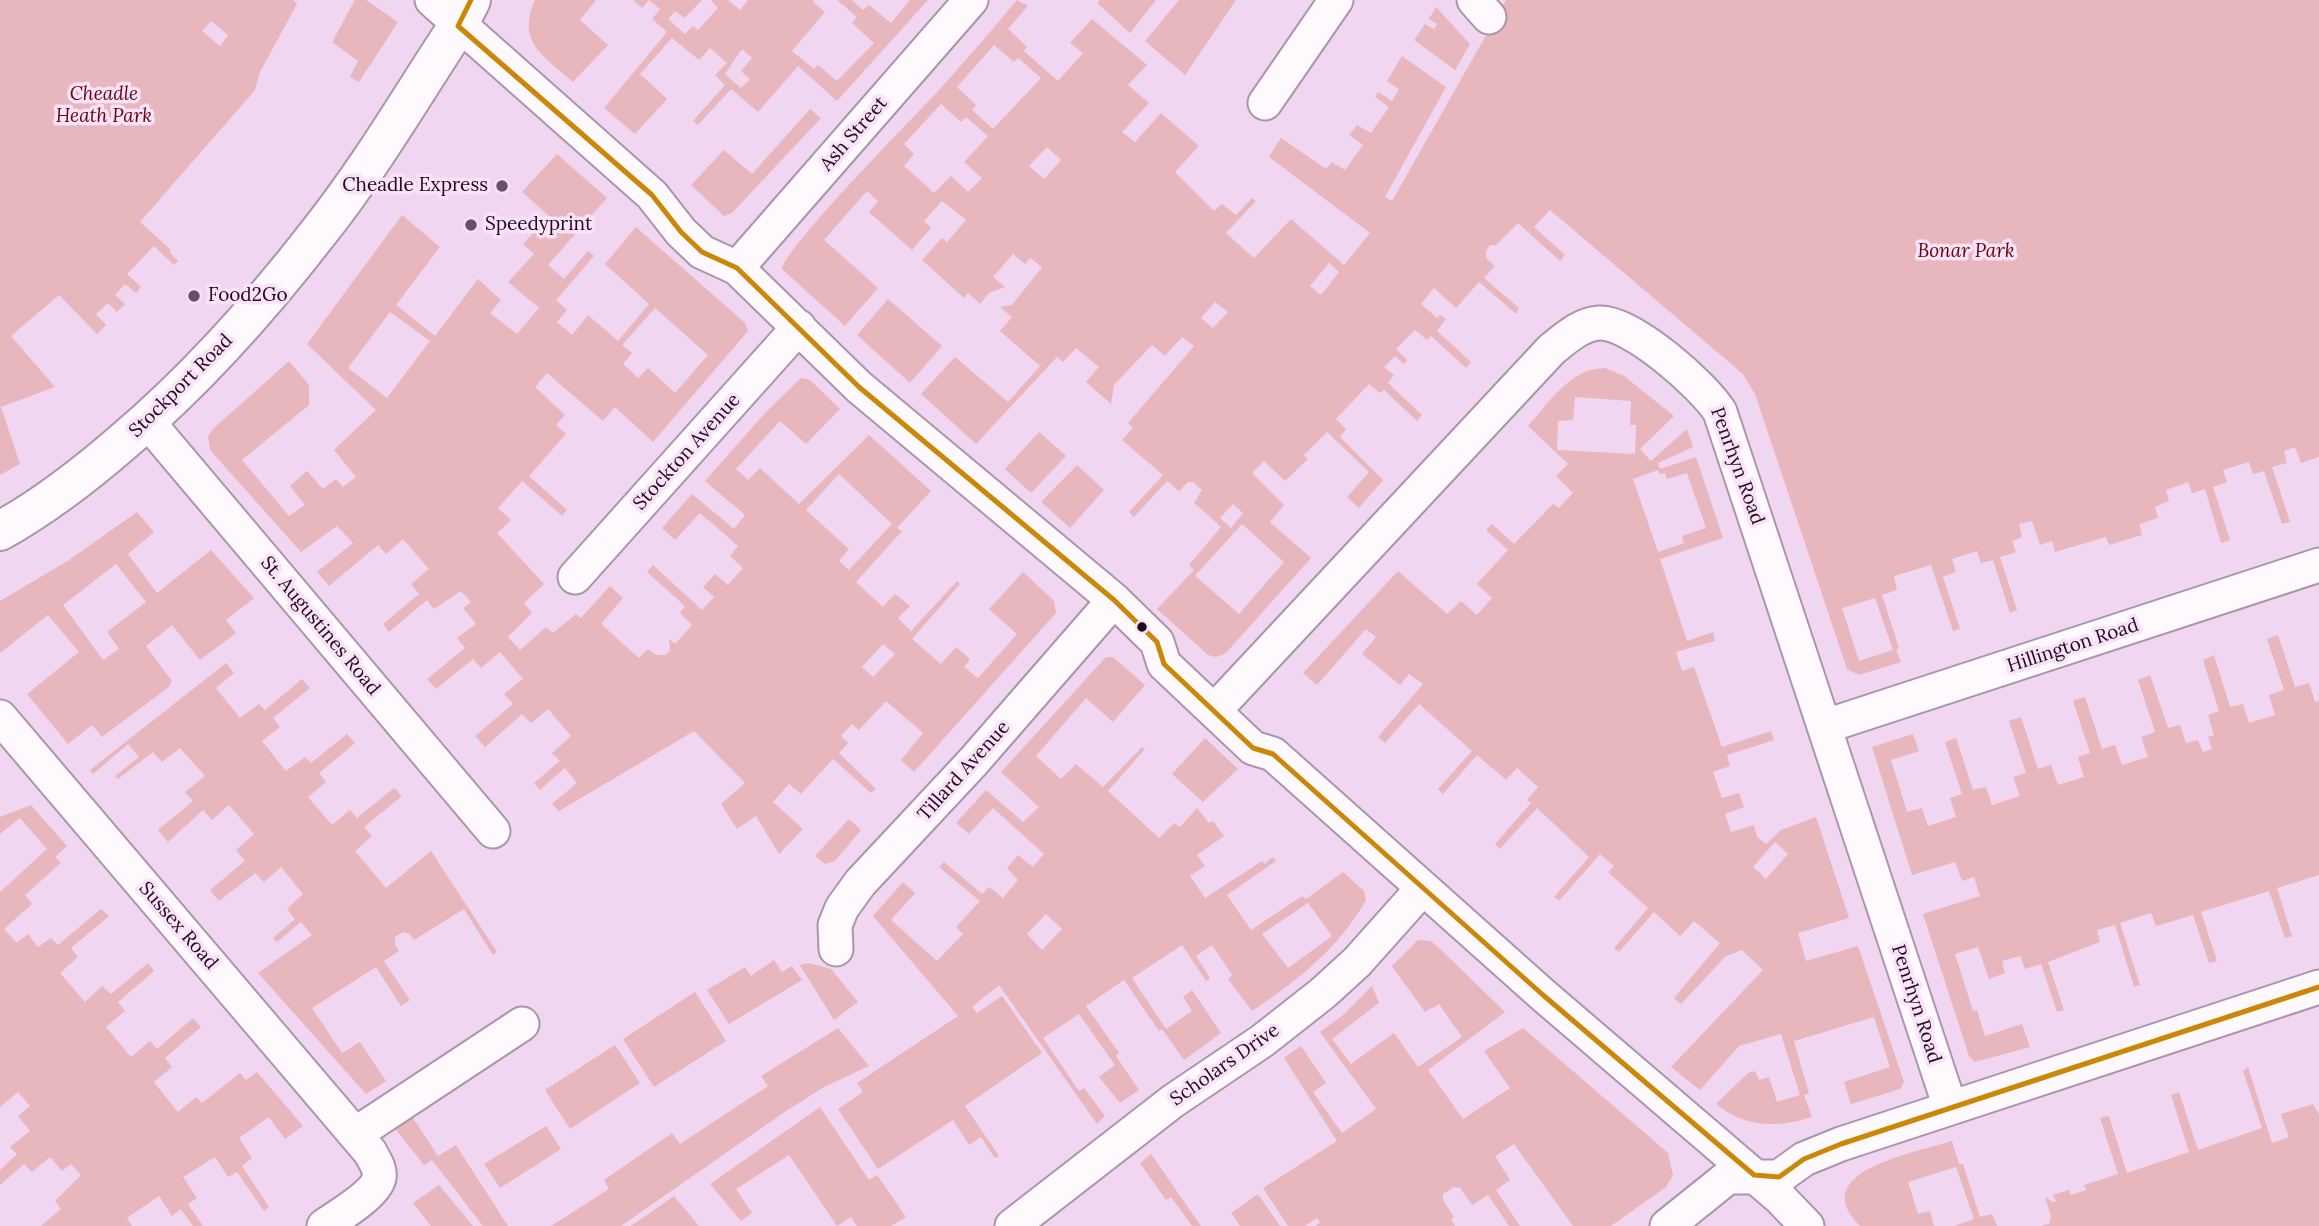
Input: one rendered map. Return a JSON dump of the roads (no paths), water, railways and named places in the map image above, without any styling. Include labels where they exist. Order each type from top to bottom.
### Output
[{"type":"main road","name":"Stockport Road","points":[[0,531],[64,489],[147,421],[250,317],[321,230],[454,9]]},
{"type":"street","name":"Ash Street","points":[[737,268],[971,0]]},
{"type":"street","points":[[1265,103],[1336,0]]},
{"type":"street","points":[[454,9],[652,195],[681,232],[702,252],[737,268],[859,387],[1114,600],[1157,642],[1164,664],[1253,748],[1273,754],[1662,1100],[1754,1175],[1807,1226]]},
{"type":"street","name":"Penrhyn Road","points":[[1214,711],[1552,349],[1585,327],[1605,323],[1640,340],[1703,389],[1720,412],[1950,1107]]},
{"type":"street","name":"Stockton Avenue","points":[[575,577],[799,327]]},
{"type":"street","name":"St. Augustines Road","points":[[147,421],[493,831]]},
{"type":"street","name":"Hillington Road","points":[[1826,726],[2319,565]]},
{"type":"street","name":"Tillard Avenue","points":[[836,949],[835,925],[842,908],[860,883],[973,762],[1114,600]]},
{"type":"street","name":"Sussex Road","points":[[0,717],[357,1133],[378,1168],[379,1178],[359,1202],[324,1226]]},
{"type":"street","name":"Scholars Drive","points":[[1012,1226],[1173,1101],[1262,1041],[1323,993],[1357,962],[1423,888]]},
{"type":"street","points":[[1667,1226],[1728,1177],[1779,1177],[1815,1154],[1950,1107],[2319,987]]},
{"type":"street","points":[[357,1133],[522,1024]]},
{"type":"place","name":"Cheadle Express","points":[[502,186]]},
{"type":"place","name":"Speedyprint","points":[[471,225]]},
{"type":"place","name":"Food2Go","points":[[194,296]]},
{"type":"park label","name":"Cheadle Heath Park","points":[[104,106]]},
{"type":"park label","name":"Bonar Park","points":[[1966,252]]}]
